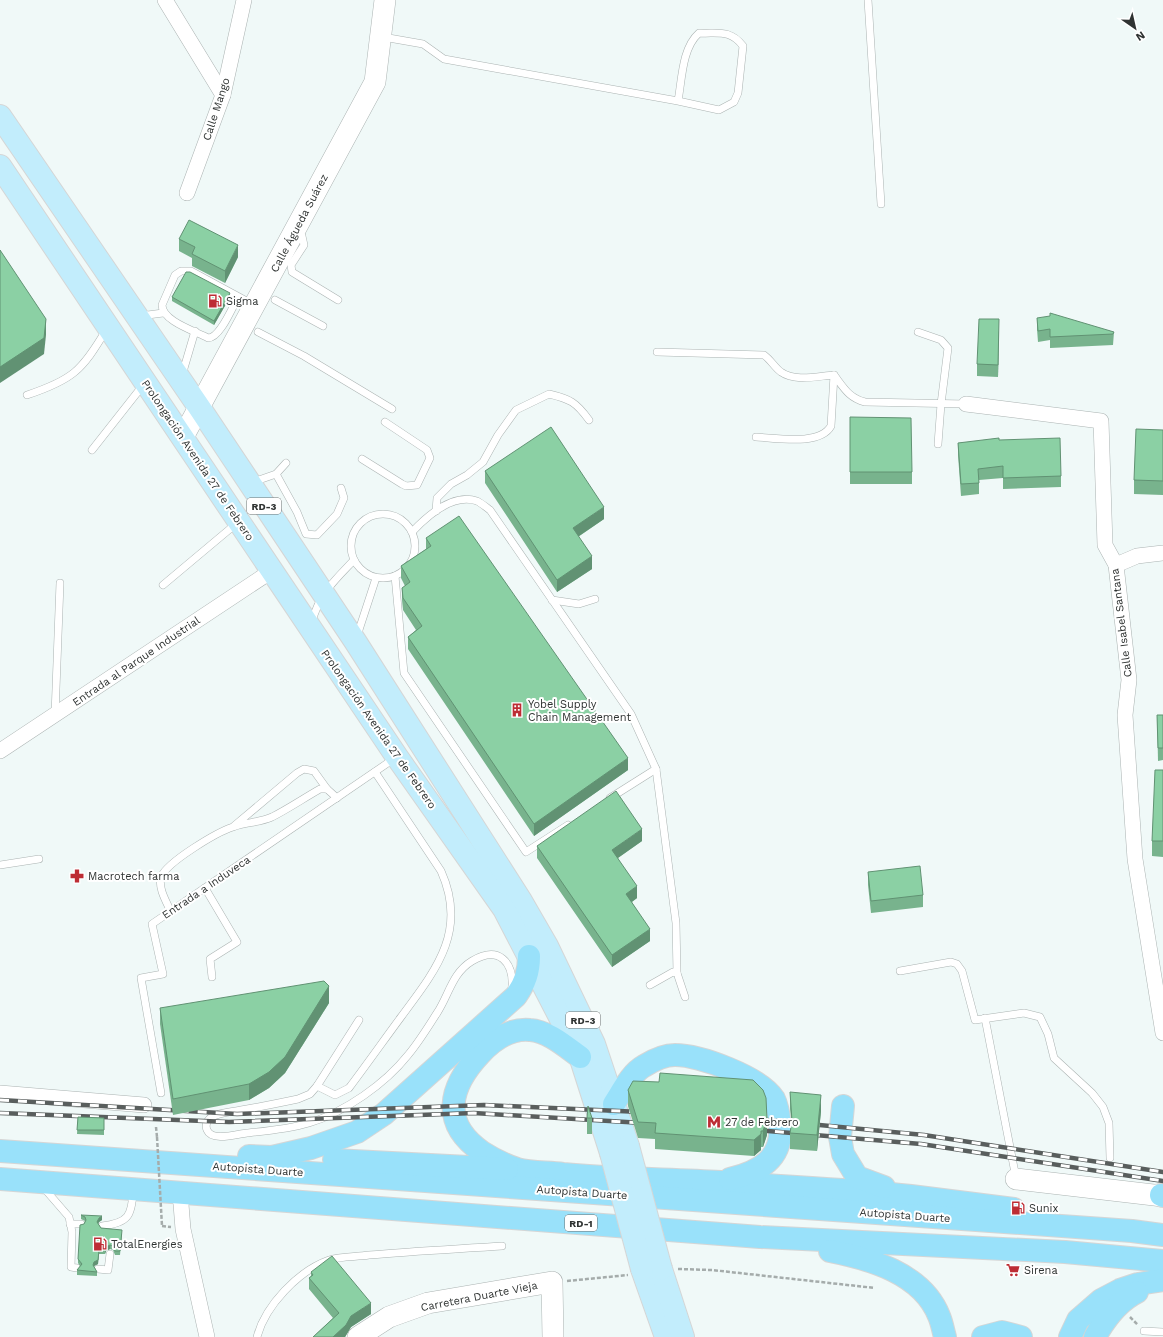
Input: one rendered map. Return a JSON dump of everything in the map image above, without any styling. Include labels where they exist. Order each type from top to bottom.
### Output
[{"type":"highway","points":[[272,1157],[334,1141],[357,1132],[384,1114],[516,996],[524,985],[529,972],[530,956]]},
{"type":"highway","points":[[518,1169],[492,1158],[477,1148],[466,1136],[456,1122],[453,1106],[456,1087],[466,1069],[486,1047],[510,1032],[519,1030],[541,1032],[580,1057]]},
{"type":"highway","points":[[614,1104],[632,1077],[642,1066],[675,1055],[700,1059],[742,1076],[762,1087],[773,1098],[779,1112],[780,1145],[761,1168],[748,1175],[719,1182]]},
{"type":"highway","points":[[843,1106],[840,1137],[843,1154],[857,1177],[909,1196]]},
{"type":"highway","name":"Autopista Duarte","points":[[0,1151],[1132,1231],[1163,1235]]},
{"type":"highway","points":[[173,1163],[228,1156],[272,1157],[518,1169],[590,1176],[719,1182],[909,1196],[1065,1216],[1132,1231]]},
{"type":"highway","name":"RD-1","points":[[0,1179],[760,1237],[1065,1252],[1163,1261]]},
{"type":"highway","points":[[760,1237],[863,1258],[880,1264],[916,1286],[929,1300],[939,1315],[945,1337]]},
{"type":"highway","points":[[1070,1337],[1078,1320],[1101,1300],[1120,1290],[1138,1284],[1163,1282]]},
{"type":"highway","points":[[1095,1337],[1102,1323],[1130,1295],[1144,1288],[1163,1282]]},
{"type":"highway","points":[[983,1337],[1002,1332],[1021,1337]]},
{"type":"main road","name":"Prolongación Avenida 27 de Febrero","points":[[0,116],[199,407],[355,641],[521,901],[547,946],[594,1044],[614,1104],[616,1140]]},
{"type":"main road","name":"Prolongación Avenida 27 de Febrero","points":[[0,166],[273,570],[310,628],[397,757],[504,909],[530,956],[580,1057],[616,1140],[656,1271],[683,1337]]},
{"type":"main road","points":[[416,782],[436,767]]},
{"type":"main road","name":"Prolongación Avenida 27 de Febrero","points":[[656,1271],[666,1337]]},
{"type":"street","points":[[165,0],[223,95]]},
{"type":"street","name":"Calle Mango","points":[[187,193],[223,95],[244,0]]},
{"type":"street","name":"Calle Águeda Suárez","points":[[182,437],[199,407],[246,301],[295,231],[375,82],[385,0]]},
{"type":"street","name":"Calle Isabel Santana","points":[[966,404],[1101,421],[1105,545],[1116,565],[1129,680],[1125,715],[1135,859],[1163,1033]]},
{"type":"street","points":[[1116,565],[1137,556],[1163,553]]},
{"type":"street","name":"Entrada al Parque Industrial","points":[[0,751],[273,570]]},
{"type":"street","points":[[0,1093],[144,1105]]},
{"type":"street","points":[[1016,1179],[1162,1196]]},
{"type":"street","points":[[180,1192],[183,1229],[207,1337]]},
{"type":"street","name":"Carretera Duarte Vieja","points":[[358,1337],[389,1317],[428,1303],[552,1282],[553,1337]]},
{"type":"lane","points":[[868,0],[881,204]]},
{"type":"lane","points":[[380,37],[423,44],[444,59],[678,101],[719,110],[734,102],[738,93],[743,46],[738,39],[731,34],[699,33],[693,39],[688,49],[678,101]]},
{"type":"lane","points":[[295,231],[302,236],[304,244],[291,265],[292,272],[338,300]]},
{"type":"lane","points":[[181,271],[191,271],[246,301],[215,337],[208,338],[167,318],[163,313],[162,305],[175,275],[181,271]]},
{"type":"lane","points":[[275,300],[323,326]]},
{"type":"lane","points":[[136,316],[163,313]]},
{"type":"lane","points":[[27,395],[56,386],[75,373],[91,356],[108,327]]},
{"type":"lane","points":[[180,380],[195,331]]},
{"type":"lane","points":[[258,332],[304,356],[392,409]]},
{"type":"lane","points":[[918,332],[940,340],[948,348],[940,404],[938,444]]},
{"type":"lane","points":[[657,352],[764,355],[771,360],[780,372],[788,376],[834,375]]},
{"type":"lane","points":[[834,375],[848,394],[854,399],[865,402],[966,404]]},
{"type":"lane","points":[[756,437],[813,439],[827,433],[831,426],[834,375]]},
{"type":"lane","points":[[92,450],[146,383]]},
{"type":"lane","points":[[436,511],[437,498],[451,484],[468,475],[483,462],[498,435],[516,410],[549,394],[570,399],[580,408],[589,420]]},
{"type":"lane","points":[[362,459],[406,486],[417,485],[430,458],[427,450],[385,422]]},
{"type":"lane","points":[[249,483],[276,474],[286,463]]},
{"type":"lane","points":[[276,474],[297,512],[306,534],[317,535],[338,514],[344,498],[341,488]]},
{"type":"lane","points":[[412,532],[423,520],[436,511],[461,499],[476,501],[490,510],[631,714],[656,769],[676,923],[677,973],[685,997]]},
{"type":"lane","points":[[384,514],[395,516],[405,522],[412,532],[415,542],[415,552],[411,562],[404,571],[395,576],[386,579],[376,578],[363,572],[354,560],[351,542],[354,531],[362,522],[372,516],[384,514]]},
{"type":"lane","points":[[163,585],[239,521]]},
{"type":"lane","points":[[310,628],[315,610],[323,594],[354,560]]},
{"type":"lane","points":[[395,576],[404,673],[526,852],[578,819]]},
{"type":"lane","points":[[355,641],[376,578]]},
{"type":"lane","points":[[55,715],[60,583]]},
{"type":"lane","points":[[552,600],[579,604],[595,599]]},
{"type":"lane","name":"Entrada a Induveca","points":[[161,1093],[142,978],[163,974],[152,924],[397,757]]},
{"type":"lane","points":[[604,802],[656,769]]},
{"type":"lane","points":[[171,912],[160,885],[162,876],[169,865],[215,835],[234,826],[297,773],[304,770],[314,771],[327,789],[337,798]]},
{"type":"lane","points":[[317,1086],[335,1095],[349,1088],[435,971],[447,941],[451,907],[448,887],[440,871],[375,772]]},
{"type":"lane","points":[[234,826],[252,824],[272,816],[320,789],[327,789]]},
{"type":"lane","points":[[0,865],[39,859]]},
{"type":"lane","points":[[205,888],[236,942],[210,959],[212,977]]},
{"type":"lane","points":[[359,1020],[317,1086],[310,1094],[298,1099],[219,1114],[208,1121],[206,1128],[214,1136],[223,1136],[278,1129],[309,1123],[338,1111],[367,1094],[407,1056],[439,1010],[458,973],[471,962],[484,955],[498,956],[507,963],[513,975],[512,989],[508,1004]]},
{"type":"lane","points":[[900,971],[951,962],[957,964],[962,971],[974,1020],[1024,1013],[1040,1017],[1048,1034],[1054,1058],[1092,1093],[1103,1107],[1109,1123],[1110,1158]]},
{"type":"lane","points":[[650,985],[673,972],[677,973]]},
{"type":"lane","points":[[985,1018],[1016,1179]]},
{"type":"lane","points":[[39,1182],[69,1217],[71,1267],[77,1268]]},
{"type":"lane","points":[[102,1226],[112,1229],[130,1214],[132,1209],[133,1189]]},
{"type":"lane","points":[[70,1224],[81,1224]]},
{"type":"lane","points":[[257,1337],[260,1325],[272,1305],[297,1279],[330,1260],[414,1250],[502,1246]]},
{"type":"lane","points":[[98,1269],[108,1270],[110,1254]]},
{"type":"lane","points":[[1144,1331],[1163,1332]]},
{"type":"path","points":[[156,1127],[162,1226]]},
{"type":"path","points":[[552,1282],[656,1271],[712,1270],[875,1288]]},
{"type":"path","points":[[1128,1315],[1144,1331]]},
{"type":"building","points":[[189,220],[238,245],[225,271],[192,254],[195,247],[179,239]]},
{"type":"building","points":[[0,250],[46,319],[44,338],[0,367]]},
{"type":"building","points":[[186,272],[190,272],[230,293],[214,321],[172,297]]},
{"type":"building","points":[[1050,313],[1114,332],[1113,334],[1050,337],[1050,329],[1038,331],[1037,318],[1050,316]]},
{"type":"building","points":[[979,319],[999,319],[998,365],[977,364]]},
{"type":"building","points":[[850,417],[911,418],[912,472],[850,472]]},
{"type":"building","points":[[551,427],[604,507],[573,528],[592,556],[557,580],[485,471]]},
{"type":"building","points":[[1136,429],[1163,430],[1163,481],[1134,480]]},
{"type":"building","points":[[999,438],[999,440],[1060,438],[1061,476],[1003,478],[1003,466],[978,469],[979,483],[961,484],[958,443]]},
{"type":"building","name":"Yobel Supply Chain Management","points":[[459,516],[628,758],[534,824],[408,637],[422,626],[403,598],[402,588],[410,582],[401,566],[431,546],[426,538]]},
{"type":"building","points":[[1157,715],[1163,715],[1163,748],[1158,748]]},
{"type":"building","points":[[1155,770],[1163,770],[1163,841],[1152,841]]},
{"type":"building","points":[[616,791],[642,829],[612,850],[637,886],[626,894],[650,929],[612,955],[537,846]]},
{"type":"building","points":[[920,866],[923,895],[871,901],[868,872]]},
{"type":"building","points":[[324,981],[329,986],[285,1057],[269,1072],[249,1084],[173,1099],[160,1008]]},
{"type":"building","points":[[660,1073],[753,1080],[763,1090],[766,1098],[767,1119],[763,1131],[761,1131],[761,1134],[754,1140],[655,1133],[656,1123],[638,1122],[628,1090],[633,1081],[659,1082]]},
{"type":"building","points":[[790,1092],[821,1095],[817,1135],[790,1133],[792,1121]]},
{"type":"building","points":[[588,1106],[592,1118],[587,1118]]},
{"type":"building","points":[[78,1117],[104,1118],[104,1130],[77,1130]]},
{"type":"building","name":"TotalEnergies","points":[[81,1215],[102,1216],[97,1222],[101,1228],[122,1230],[120,1251],[115,1251],[113,1246],[110,1245],[106,1247],[105,1250],[99,1250],[98,1260],[94,1262],[93,1265],[97,1272],[77,1270],[82,1264],[78,1259],[80,1225],[84,1224],[86,1220],[85,1217]]},
{"type":"building","points":[[332,1256],[371,1303],[351,1316],[346,1325],[333,1337],[313,1337],[339,1313],[309,1278],[313,1275],[311,1272]]},
{"type":"railway","points":[[0,1100],[237,1114],[484,1105],[641,1112]]},
{"type":"railway","points":[[0,1113],[229,1122],[474,1113],[643,1123]]},
{"type":"railway","points":[[757,1119],[924,1135],[1163,1172]]},
{"type":"railway","points":[[757,1130],[921,1144],[1163,1181]]},
{"type":"place","name":"Sigma","points":[[215,301]]},
{"type":"place","name":"Yobel Supply Chain Management","points":[[517,710]]},
{"type":"place","name":"Macrotech farma","points":[[77,876]]},
{"type":"place","name":"27 de Febrero","points":[[714,1122]]},
{"type":"place","name":"Sunix","points":[[1018,1208]]},
{"type":"place","name":"TotalEnergies","points":[[100,1244]]},
{"type":"place","name":"Sirena","points":[[1013,1270]]}]
